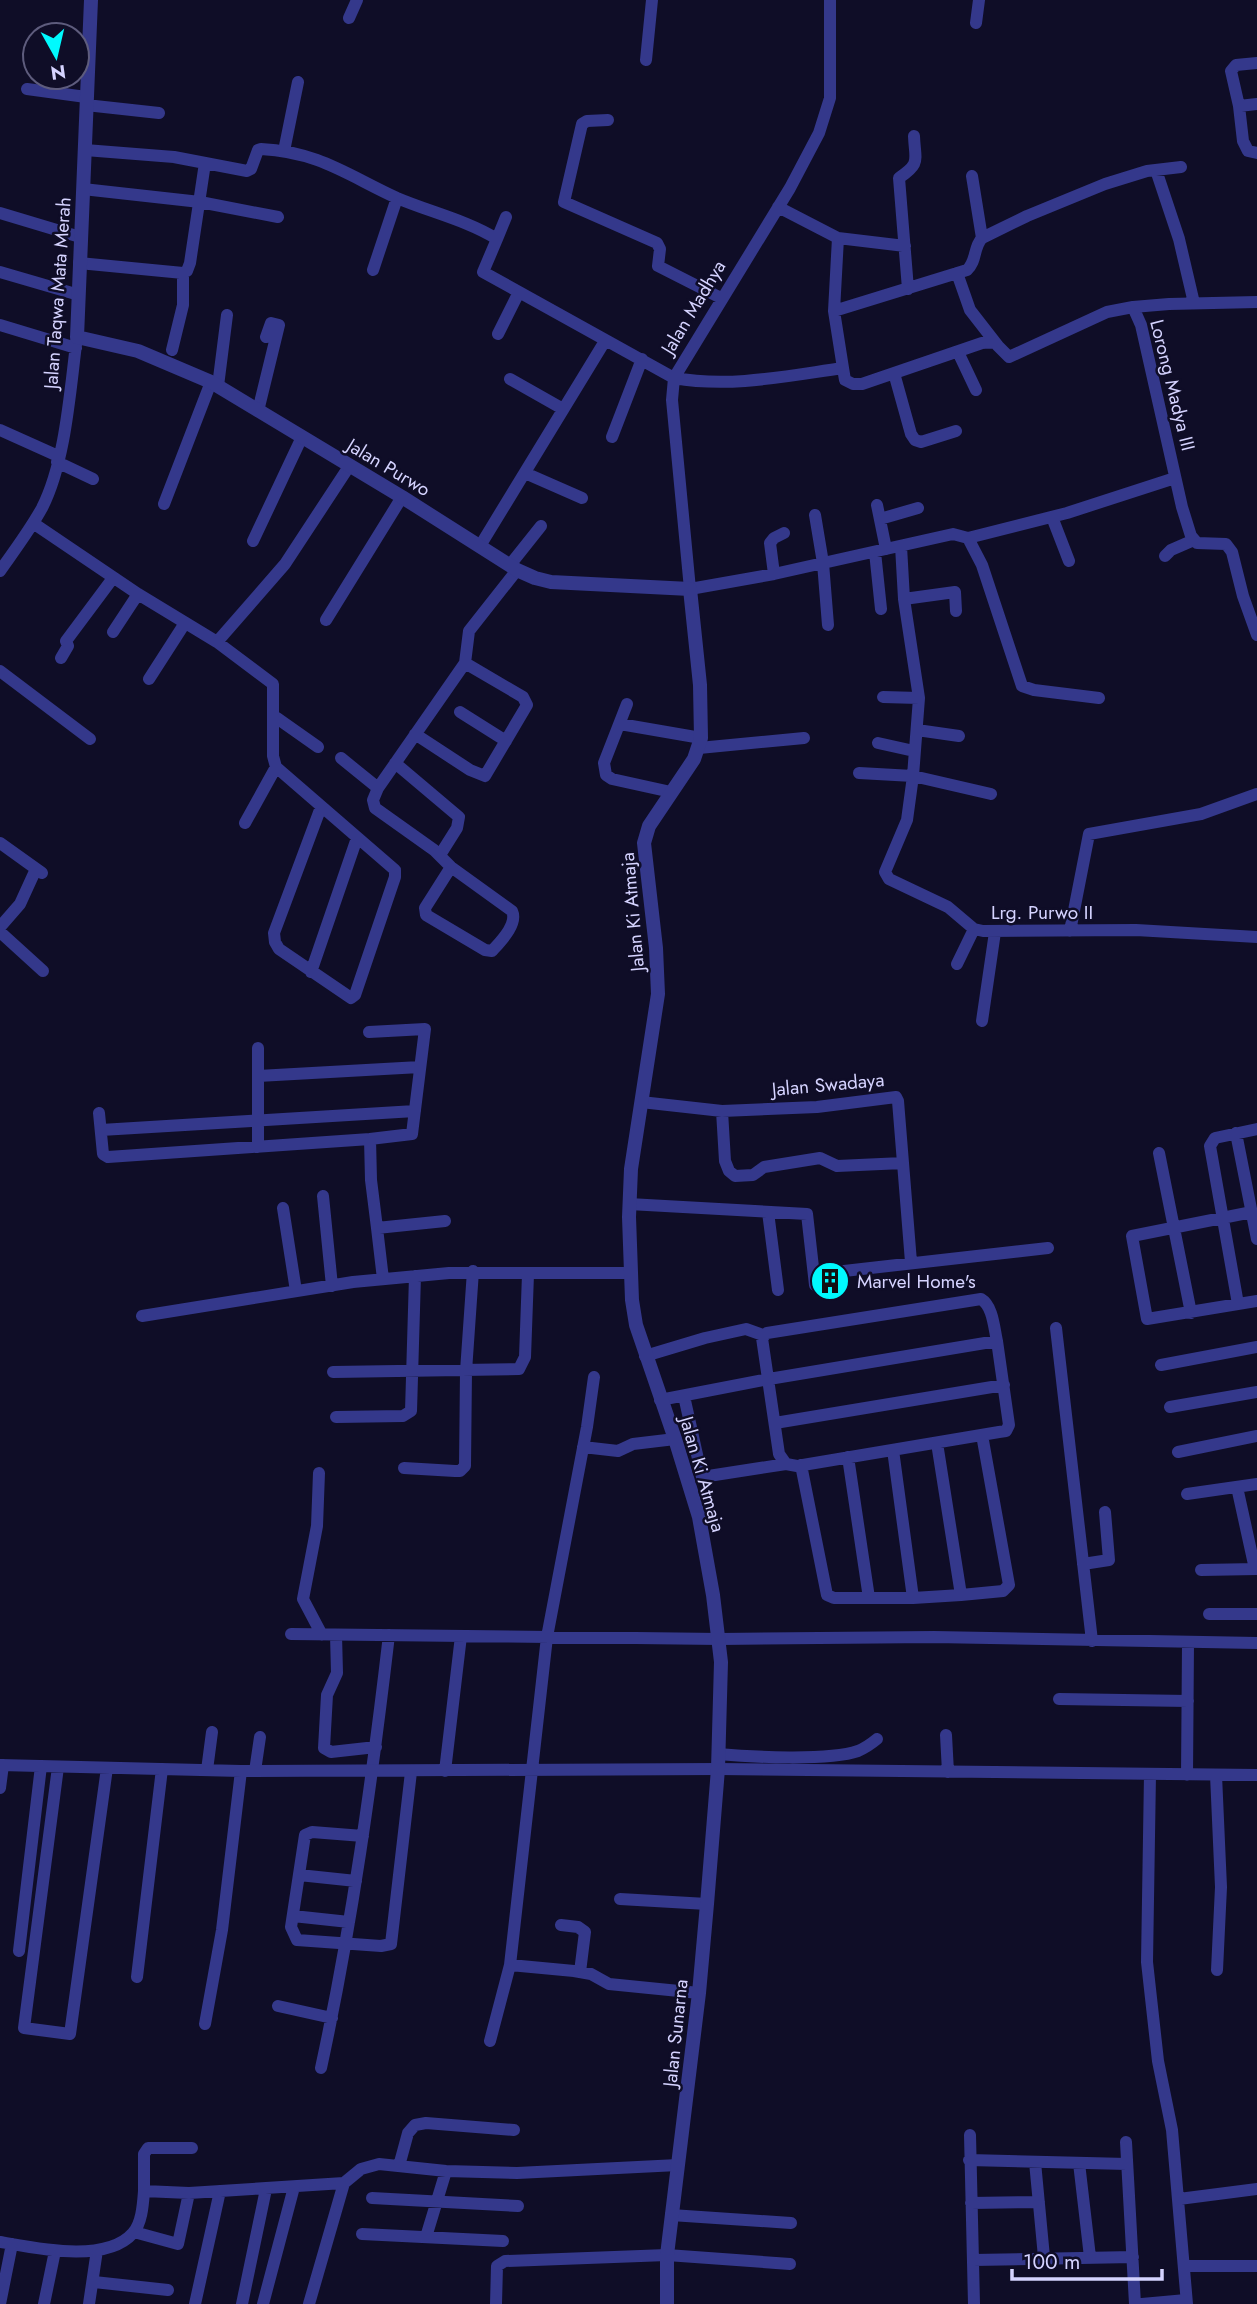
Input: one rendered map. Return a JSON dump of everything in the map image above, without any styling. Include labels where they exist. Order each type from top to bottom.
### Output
[{"type":"street","name":"Jalan Taqwa Mata Merah","points":[[0,571],[6,551],[33,523],[46,498],[58,459],[69,402],[79,295],[91,0]]},
{"type":"street","points":[[349,18],[357,0]]},
{"type":"street","points":[[646,60],[652,0]]},
{"type":"street","name":"Jalan Madhya","points":[[690,589],[672,400],[674,377],[778,207],[819,134],[829,103],[830,0]]},
{"type":"street","points":[[976,23],[979,0]]},
{"type":"street","points":[[1257,63],[1233,67],[1231,71],[1243,141],[1248,151],[1257,153]]},
{"type":"street","points":[[284,151],[298,82]]},
{"type":"street","points":[[37,91],[159,113]]},
{"type":"street","points":[[1239,106],[1257,104]]},
{"type":"street","points":[[608,120],[587,121],[582,124],[564,202],[657,243],[660,246],[658,265],[721,298]]},
{"type":"street","points":[[908,289],[900,178],[915,166],[914,135]]},
{"type":"street","points":[[85,150],[174,157],[247,171],[251,169],[258,150],[284,151],[327,162],[397,198],[481,230],[497,239]]},
{"type":"street","points":[[79,263],[183,273],[187,271],[205,163]]},
{"type":"street","points":[[834,311],[967,270],[974,264],[976,249],[982,239],[1027,216],[1094,188],[1156,170],[1181,167]]},
{"type":"street","points":[[1156,170],[1179,239],[1194,303]]},
{"type":"street","points":[[972,176],[982,239]]},
{"type":"street","points":[[83,189],[200,202],[278,217]]},
{"type":"street","points":[[373,271],[397,198]]},
{"type":"street","points":[[778,207],[838,238],[905,246]]},
{"type":"street","points":[[0,213],[80,237]]},
{"type":"street","points":[[506,217],[483,272],[674,377],[703,383],[739,383],[843,368]]},
{"type":"street","points":[[838,238],[834,311],[845,380],[853,384],[982,343],[995,342]]},
{"type":"street","points":[[0,272],[79,295]]},
{"type":"street","points":[[172,350],[183,305],[183,273]]},
{"type":"street","points":[[957,273],[970,310],[995,342]]},
{"type":"street","points":[[498,334],[519,292]]},
{"type":"street","points":[[1133,307],[1257,302]]},
{"type":"street","name":"Lorong Madya III","points":[[995,342],[1009,357],[1107,312],[1133,307],[1141,326],[1182,508],[1194,541]]},
{"type":"street","points":[[164,504],[214,384],[227,315]]},
{"type":"street","points":[[258,411],[279,325],[271,323],[266,337]]},
{"type":"street","points":[[0,325],[76,343]]},
{"type":"street","points":[[480,546],[605,341]]},
{"type":"street","name":"Jalan Purwo","points":[[76,343],[138,351],[214,384],[514,567],[551,582],[690,589]]},
{"type":"street","points":[[958,352],[976,390]]},
{"type":"street","points":[[612,436],[642,359]]},
{"type":"street","points":[[894,373],[915,440],[921,442],[956,431]]},
{"type":"street","points":[[510,379],[563,409]]},
{"type":"street","points":[[0,430],[93,479]]},
{"type":"street","points":[[253,541],[302,438]]},
{"type":"street","points":[[217,642],[285,564],[350,466]]},
{"type":"street","points":[[525,473],[582,498]]},
{"type":"street","points":[[700,743],[700,685],[690,589],[774,574],[953,534],[968,538],[1052,517],[1175,478]]},
{"type":"street","points":[[326,620],[402,497]]},
{"type":"street","points":[[877,505],[880,519],[881,609]]},
{"type":"street","points":[[880,519],[918,508]]},
{"type":"street","points":[[815,515],[823,563],[828,625]]},
{"type":"street","points":[[1052,517],[1069,561]]},
{"type":"street","points":[[33,523],[138,594],[217,642],[271,681],[274,688],[273,756],[276,767],[393,867],[396,874],[355,995],[351,998],[347,998],[279,949],[275,942],[274,933],[321,807]]},
{"type":"street","points":[[451,867],[425,908],[426,915],[485,950],[492,951],[513,923],[514,914],[451,867],[440,855],[374,808],[373,800],[378,788],[465,663],[469,631],[541,526]]},
{"type":"street","points":[[774,574],[770,543],[784,533]]},
{"type":"street","points":[[968,538],[982,565],[1022,686],[1098,698]]},
{"type":"street","points":[[1165,556],[1171,550],[1194,541],[1226,544],[1232,552],[1243,596],[1257,635]]},
{"type":"street","name":"Lrg. Purwo II","points":[[901,546],[904,599],[919,698],[907,820],[885,874],[889,879],[958,913],[974,929],[995,932],[1136,930],[1257,937]]},
{"type":"street","points":[[61,658],[68,646],[66,641],[114,578]]},
{"type":"street","points":[[904,599],[955,592],[956,611]]},
{"type":"street","points":[[113,632],[138,594]]},
{"type":"street","points":[[149,679],[185,623]]},
{"type":"street","points":[[415,734],[483,777],[527,707],[525,700],[465,663]]},
{"type":"street","points":[[0,671],[90,738]]},
{"type":"street","points":[[883,697],[919,698]]},
{"type":"street","points":[[627,704],[604,762],[606,775],[612,779],[671,792]]},
{"type":"street","points":[[460,712],[506,741]]},
{"type":"street","points":[[274,716],[318,747]]},
{"type":"street","points":[[620,724],[700,743],[804,738]]},
{"type":"street","points":[[917,730],[960,736]]},
{"type":"street","name":"Jalan Ki Atmaja","points":[[700,743],[649,826],[644,843],[656,948],[658,994],[631,1169],[629,1204],[636,1325],[660,1400],[676,1439],[699,1517],[720,1639],[722,1662],[718,1762]]},
{"type":"street","points":[[878,743],[914,751]]},
{"type":"street","points":[[341,758],[378,788]]},
{"type":"street","points":[[395,763],[458,817],[457,828],[440,855]]},
{"type":"street","points":[[245,823],[276,767]]},
{"type":"street","points":[[859,773],[913,776],[991,794]]},
{"type":"street","points":[[1070,931],[1089,834],[1201,814],[1257,794]]},
{"type":"street","points":[[311,972],[357,838]]},
{"type":"street","points":[[0,843],[39,871],[22,902],[0,929],[43,971]]},
{"type":"street","points":[[957,964],[974,929]]},
{"type":"street","points":[[982,1021],[995,932]]},
{"type":"street","points":[[99,1113],[103,1154],[108,1157],[412,1134],[425,1029],[369,1032]]},
{"type":"street","points":[[258,1048],[258,1147]]},
{"type":"street","points":[[258,1076],[420,1067]]},
{"type":"street","name":"Jalan Swadaya","points":[[641,1102],[722,1111],[817,1107],[893,1096],[898,1101],[911,1262]]},
{"type":"street","points":[[101,1130],[415,1111]]},
{"type":"street","points":[[722,1111],[725,1161],[729,1171],[735,1176],[753,1175],[765,1167],[820,1158],[837,1166],[903,1163]]},
{"type":"street","points":[[1238,1304],[1210,1146],[1215,1138],[1257,1129]]},
{"type":"street","points":[[1236,1133],[1257,1239]]},
{"type":"street","points":[[370,1139],[371,1180],[383,1279]]},
{"type":"street","points":[[1159,1153],[1191,1313]]},
{"type":"street","points":[[323,1196],[332,1286]]},
{"type":"street","points":[[629,1204],[807,1214],[816,1285]]},
{"type":"street","points":[[283,1208],[296,1291]]},
{"type":"street","points":[[768,1212],[778,1290]]},
{"type":"street","points":[[1252,1212],[1132,1236],[1147,1320],[1257,1301]]},
{"type":"street","points":[[377,1228],[445,1221]]},
{"type":"street","points":[[844,1271],[1048,1248]]},
{"type":"street","points":[[142,1315],[383,1279],[472,1271],[631,1273]]},
{"type":"street","points":[[404,1468],[456,1471],[464,1466],[472,1271]]},
{"type":"street","points":[[333,1372],[411,1369],[515,1370],[522,1366],[525,1357],[528,1273]]},
{"type":"street","points":[[335,1417],[406,1415],[411,1408],[415,1276]]},
{"type":"street","points":[[645,1356],[692,1341],[747,1329],[763,1335],[981,1299],[986,1302],[997,1341],[1008,1429],[802,1465],[786,1464],[702,1477],[684,1396]]},
{"type":"street","points":[[1056,1328],[1092,1642]]},
{"type":"street","points":[[763,1335],[779,1454],[786,1464]]},
{"type":"street","points":[[660,1400],[997,1341]]},
{"type":"street","points":[[1161,1365],[1257,1347]]},
{"type":"street","points":[[490,2041],[510,1965],[547,1637],[594,1377]]},
{"type":"street","points":[[775,1423],[1004,1385]]},
{"type":"street","points":[[1170,1407],[1257,1392]]},
{"type":"street","points":[[802,1465],[826,1593],[834,1598],[913,1598],[1003,1591],[1009,1585],[982,1435]]},
{"type":"street","points":[[1178,1452],[1257,1436]]},
{"type":"street","points":[[583,1447],[618,1451],[631,1444],[676,1439]]},
{"type":"street","points":[[937,1443],[961,1595]]},
{"type":"street","points":[[893,1450],[913,1598]]},
{"type":"street","points":[[848,1457],[869,1598]]},
{"type":"street","points":[[319,1473],[317,1526],[303,1599],[329,1634],[337,1673],[327,1695],[324,1748],[331,1752],[374,1759],[411,1772],[446,1764],[718,1762],[947,1764],[1150,1774],[1186,1766],[1216,1775],[1257,1775]]},
{"type":"street","points":[[1187,1494],[1257,1484]]},
{"type":"street","points":[[1201,1570],[1256,1569],[1237,1487]]},
{"type":"street","points":[[1083,1564],[1109,1560],[1105,1512]]},
{"type":"street","points":[[1209,1614],[1257,1614]]},
{"type":"street","points":[[291,1634],[720,1639],[934,1637],[1188,1644],[1257,1643]]},
{"type":"street","points":[[321,2068],[356,1881],[389,1635]]},
{"type":"street","points":[[446,1764],[461,1636]]},
{"type":"street","points":[[1186,1766],[1188,1644]]},
{"type":"street","points":[[1059,1699],[1188,1701]]},
{"type":"street","points":[[946,1735],[947,1764]]},
{"type":"street","points":[[207,1767],[211,1738]]},
{"type":"street","points":[[718,1762],[772,1756],[841,1755],[858,1751],[877,1739]]},
{"type":"street","points":[[255,1767],[259,1740]]},
{"type":"street","points":[[0,1788],[1,1765],[162,1769],[207,1767],[241,1771],[255,1767],[374,1759]]},
{"type":"street","name":"Jalan Sunarna","points":[[670,2304],[667,2255],[699,1993],[718,1762]]},
{"type":"street","points":[[19,1951],[41,1766]]},
{"type":"street","points":[[58,1767],[24,2028],[70,2034],[107,1768]]},
{"type":"street","points":[[137,1977],[162,1769]]},
{"type":"street","points":[[205,2024],[222,1930],[241,1771]]},
{"type":"street","points":[[363,1836],[312,1832],[305,1835],[291,1927],[297,1940],[386,1946],[393,1941],[411,1772]]},
{"type":"street","points":[[1142,2304],[1187,2302],[1172,2130],[1158,2061],[1147,1962],[1150,1774]]},
{"type":"street","points":[[1216,1775],[1221,1887],[1217,1970]]},
{"type":"street","points":[[299,1875],[356,1881]]},
{"type":"street","points":[[620,1899],[707,1904]]},
{"type":"street","points":[[293,1916],[349,1922]]},
{"type":"street","points":[[561,1925],[578,1927],[585,1932],[580,1972]]},
{"type":"street","points":[[510,1965],[580,1972],[609,1984],[699,1993]]},
{"type":"street","points":[[278,2006],[332,2018]]},
{"type":"street","points":[[398,2166],[408,2133],[415,2125],[426,2123],[513,2130]]},
{"type":"street","points":[[970,2135],[974,2304]]},
{"type":"street","points":[[1126,2142],[1135,2304]]},
{"type":"street","points":[[0,2304],[6,2243],[55,2251],[97,2250],[124,2241],[134,2232],[141,2213],[144,2154],[148,2148],[192,2148]]},
{"type":"street","points":[[970,2160],[1128,2164]]},
{"type":"street","points":[[1035,2162],[1044,2257]]},
{"type":"street","points":[[1079,2163],[1090,2257]]},
{"type":"street","points":[[309,2304],[344,2183],[360,2169],[379,2164],[446,2171],[517,2173],[678,2165]]},
{"type":"street","points":[[426,2236],[446,2171]]},
{"type":"street","points":[[144,2191],[189,2193],[344,2183]]},
{"type":"street","points":[[263,2304],[294,2187]]},
{"type":"street","points":[[242,2304],[266,2189]]},
{"type":"street","points":[[1179,2199],[1257,2189]]},
{"type":"street","points":[[195,2304],[220,2191]]},
{"type":"street","points":[[134,2232],[178,2244],[189,2193]]},
{"type":"street","points":[[372,2198],[518,2206]]},
{"type":"street","points":[[971,2203],[1039,2202]]},
{"type":"street","points":[[671,2215],[791,2223]]},
{"type":"street","points":[[362,2234],[503,2241]]},
{"type":"street","points":[[89,2304],[97,2250]]},
{"type":"street","points":[[44,2304],[55,2251]]},
{"type":"street","points":[[496,2304],[497,2266],[505,2261],[667,2255],[790,2264]]},
{"type":"street","points":[[973,2260],[1133,2257]]},
{"type":"street","points":[[1184,2266],[1257,2266]]},
{"type":"street","points":[[94,2282],[168,2290]]},
{"type":"place","name":"Marvel Home's","points":[[830,1281]]}]
